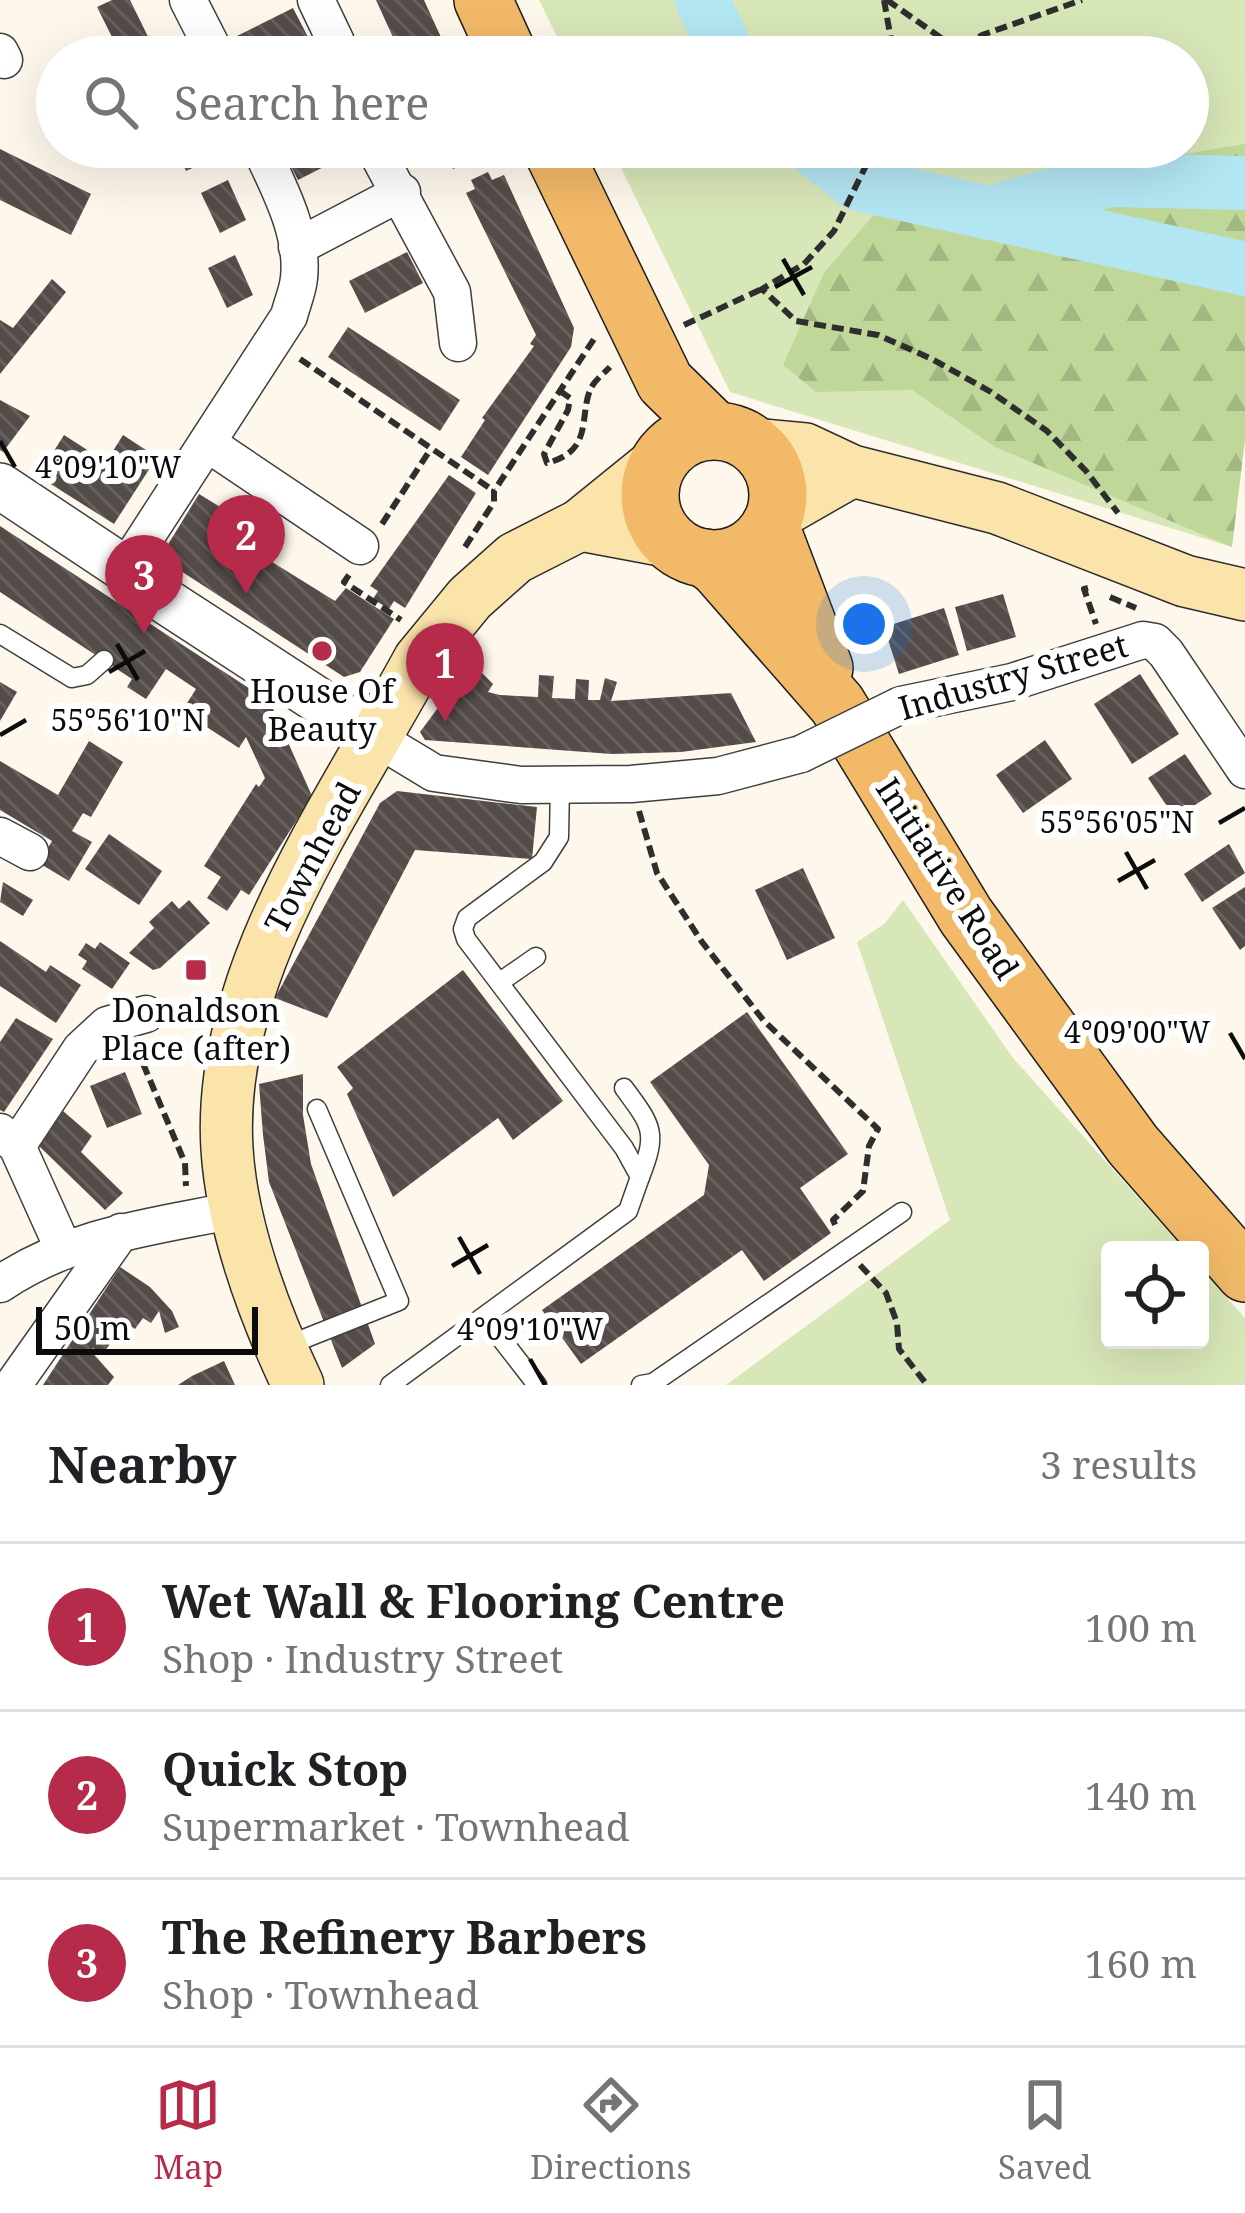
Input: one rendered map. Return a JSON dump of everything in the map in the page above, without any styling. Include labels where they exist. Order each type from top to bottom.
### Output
[{"type":"main road","points":[[483,0],[499,36]]},
{"type":"main road","points":[[561,168],[698,447],[775,476],[772,520],[837,704]]},
{"type":"main road","points":[[837,704],[718,568],[688,550],[654,518],[650,489],[698,447],[806,449],[852,471],[997,508],[1185,580],[1245,595]]},
{"type":"main road","name":"Townhead","points":[[290,1367],[212,1215],[226,1148],[227,1104],[240,1018],[274,922],[419,661],[470,598],[515,558],[580,525],[698,447]]},
{"type":"main road","points":[[580,525],[688,550],[736,555],[761,538],[772,520],[852,471]]},
{"type":"main road","name":"Initiative Road","points":[[837,704],[966,916],[1133,1145],[1245,1273]]},
{"type":"street","points":[[316,0],[333,36]]},
{"type":"street","points":[[191,1],[208,36]]},
{"type":"street","points":[[139,587],[207,443],[289,316],[299,278],[297,247],[270,168]]},
{"type":"street","points":[[387,168],[452,292],[458,343]]},
{"type":"street","points":[[297,247],[401,192]]},
{"type":"street","points":[[207,443],[360,546]]},
{"type":"street","points":[[22,506],[139,587],[376,738]]},
{"type":"street","name":"Industry Street","points":[[376,738],[434,773],[520,784],[632,784],[718,776],[801,754],[901,705],[1012,682],[1143,640],[1155,642],[1166,652],[1245,770]]},
{"type":"street","points":[[63,1248],[9,1139],[81,1048],[106,1025],[135,1017]]},
{"type":"street","points":[[0,1284],[63,1248],[212,1215]]},
{"type":"street","points":[[14,1385],[121,1232]]},
{"type":"lane","points":[[0,634],[72,678],[87,675],[104,660]]},
{"type":"lane","points":[[560,784],[559,837],[543,862],[466,918],[463,929],[624,1148],[640,1177]]},
{"type":"lane","points":[[500,982],[536,956]]},
{"type":"lane","points":[[389,1385],[628,1211],[653,1145],[650,1123],[625,1088]]},
{"type":"lane","points":[[290,1367],[399,1301],[317,1109]]},
{"type":"lane","points":[[641,1385],[653,1383],[902,1212]]},
{"type":"lane","points":[[484,1318],[537,1385]]},
{"type":"path","points":[[885,0],[938,36]]},
{"type":"path","points":[[885,0],[891,36]]},
{"type":"path","points":[[980,36],[1082,0]]},
{"type":"path","points":[[560,391],[571,398],[544,454],[547,463],[561,459],[585,430],[590,388],[647,347],[804,264],[834,231],[865,168]]},
{"type":"path","points":[[762,289],[796,320],[878,335],[932,358],[991,392],[1046,431],[1086,471],[1122,518]]},
{"type":"path","points":[[455,561],[592,338],[647,347]]},
{"type":"path","points":[[273,342],[494,491]]},
{"type":"path","points":[[632,784],[657,873],[702,942],[764,1022],[878,1130],[869,1146],[863,1191],[833,1220],[848,1252],[886,1293],[897,1322],[899,1348],[927,1385]]},
{"type":"path","points":[[135,1017],[184,1163],[212,1215]]},
{"type":"green space","points":[[539,0],[1245,0],[1245,258],[1131,281],[1232,547],[730,392],[621,168],[1209,168],[1209,36],[557,36]]},
{"type":"green space","points":[[1245,144],[1245,440],[1232,547],[995,447],[912,390],[816,392],[783,365],[824,273],[882,205],[1102,168],[1209,168],[1209,150]]},
{"type":"green space","points":[[903,900],[1013,1058],[1177,1241],[1101,1241],[1101,1349],[1209,1349],[1209,1277],[1245,1318],[1245,1385],[726,1385],[950,1220],[857,942],[884,924]]},
{"type":"building","points":[[112,0],[130,0],[148,36],[112,36],[97,7]]},
{"type":"building","points":[[376,0],[424,0],[440,36],[392,36]]},
{"type":"building","points":[[293,8],[307,36],[237,36]]},
{"type":"building","points":[[0,149],[91,194],[71,235],[0,200]]},
{"type":"building","points":[[292,168],[322,168],[298,180]]},
{"type":"building","points":[[488,172],[492,180],[504,175],[574,328],[571,347],[488,475],[461,457],[482,418],[534,346],[530,344],[536,335],[466,193],[475,189],[471,180]]},
{"type":"building","points":[[228,180],[246,220],[220,233],[201,193]]},
{"type":"building","points":[[407,252],[423,283],[365,313],[349,281]]},
{"type":"building","points":[[235,255],[253,295],[227,308],[208,268]]},
{"type":"building","points":[[52,279],[66,292],[0,374],[0,320],[13,328]]},
{"type":"building","points":[[348,327],[460,400],[440,431],[328,357]]},
{"type":"building","points":[[0,400],[30,416],[3,452],[0,450]]},
{"type":"building","points":[[64,435],[106,462],[123,435],[157,457],[114,524],[38,476]]},
{"type":"building","points":[[449,475],[476,493],[405,608],[394,601],[389,609],[373,599],[378,591],[370,586]]},
{"type":"building","points":[[199,494],[250,525],[240,542],[335,601],[346,588],[394,619],[360,672],[344,677],[170,564],[167,546]]},
{"type":"building","points":[[0,526],[270,702],[312,796],[249,895],[241,890],[227,911],[207,898],[221,877],[204,866],[256,784],[259,787],[265,778],[246,737],[239,748],[182,711],[196,689],[166,669],[146,699],[127,687],[132,679],[0,592]]},
{"type":"building","points":[[1003,594],[1016,637],[967,651],[955,607]]},
{"type":"building","points":[[944,608],[959,655],[899,674],[884,627]]},
{"type":"building","points":[[477,668],[493,684],[488,692],[500,695],[538,697],[539,675],[554,676],[552,698],[575,699],[576,679],[589,680],[588,700],[600,700],[605,678],[617,682],[611,701],[731,693],[756,742],[681,752],[612,754],[425,740],[420,732],[452,689]]},
{"type":"building","points":[[1140,674],[1179,734],[1132,764],[1094,704]]},
{"type":"building","points":[[0,682],[17,692],[0,721]]},
{"type":"building","points":[[1045,740],[1072,779],[1023,813],[996,775]]},
{"type":"building","points":[[89,741],[123,762],[91,817],[83,813],[72,831],[92,842],[69,881],[39,863],[52,841],[0,810],[0,761],[58,795]]},
{"type":"building","points":[[1185,754],[1212,794],[1175,818],[1148,778]]},
{"type":"building","points":[[397,791],[537,807],[532,859],[415,850],[327,1018],[275,998],[380,803]]},
{"type":"building","points":[[109,834],[162,871],[139,905],[85,869]]},
{"type":"building","points":[[1229,844],[1245,873],[1202,902],[1184,874]]},
{"type":"building","points":[[803,868],[835,938],[787,960],[755,890]]},
{"type":"building","points":[[3,882],[33,900],[23,916],[0,902]]},
{"type":"building","points":[[1245,887],[1245,946],[1240,950],[1212,908]]},
{"type":"building","points":[[189,900],[210,923],[160,968],[153,970],[129,953],[154,928],[149,922],[172,901],[179,909]]},
{"type":"building","points":[[0,941],[46,972],[50,965],[81,985],[56,1023],[0,986]]},
{"type":"building","points":[[100,942],[130,963],[112,989],[82,969],[87,961],[78,955],[86,943],[95,949]]},
{"type":"building","points":[[463,970],[563,1101],[513,1140],[498,1118],[393,1197],[347,1094],[353,1088],[337,1067]]},
{"type":"building","points":[[747,1012],[848,1154],[800,1188],[831,1233],[764,1281],[742,1250],[581,1364],[542,1310],[704,1195],[709,1165],[650,1082]]},
{"type":"building","points":[[16,1018],[53,1039],[4,1112],[0,1110],[0,1042]]},
{"type":"building","points":[[125,1072],[142,1114],[107,1128],[90,1086]]},
{"type":"building","points":[[303,1074],[303,1115],[311,1164],[375,1344],[342,1368],[269,1182],[259,1084]]},
{"type":"building","points":[[63,1111],[92,1136],[81,1152],[123,1193],[105,1210],[39,1146]]},
{"type":"building","points":[[120,1267],[150,1287],[172,1311],[179,1327],[165,1333],[159,1311],[151,1323],[143,1318],[135,1329],[125,1322],[103,1354],[91,1351],[114,1377],[108,1385],[43,1385]]},
{"type":"building","points":[[224,1361],[235,1385],[178,1385],[192,1376]]},
{"type":"waterway","points":[[702,0],[719,36]]},
{"type":"waterway","points":[[838,168],[858,184],[1245,269]]},
{"type":"waterway","points":[[999,210],[1108,180],[1245,183]]},
{"type":"place","name":"Quick Stop","points":[[246,594]]},
{"type":"place","name":"The Refinery Barbers","points":[[144,634]]},
{"type":"place","name":"House Of Beauty","points":[[322,651]]},
{"type":"place","name":"Wet Wall & Flooring Centre","points":[[445,722]]},
{"type":"place","name":"Donaldson Place (after)","points":[[196,970]]}]
